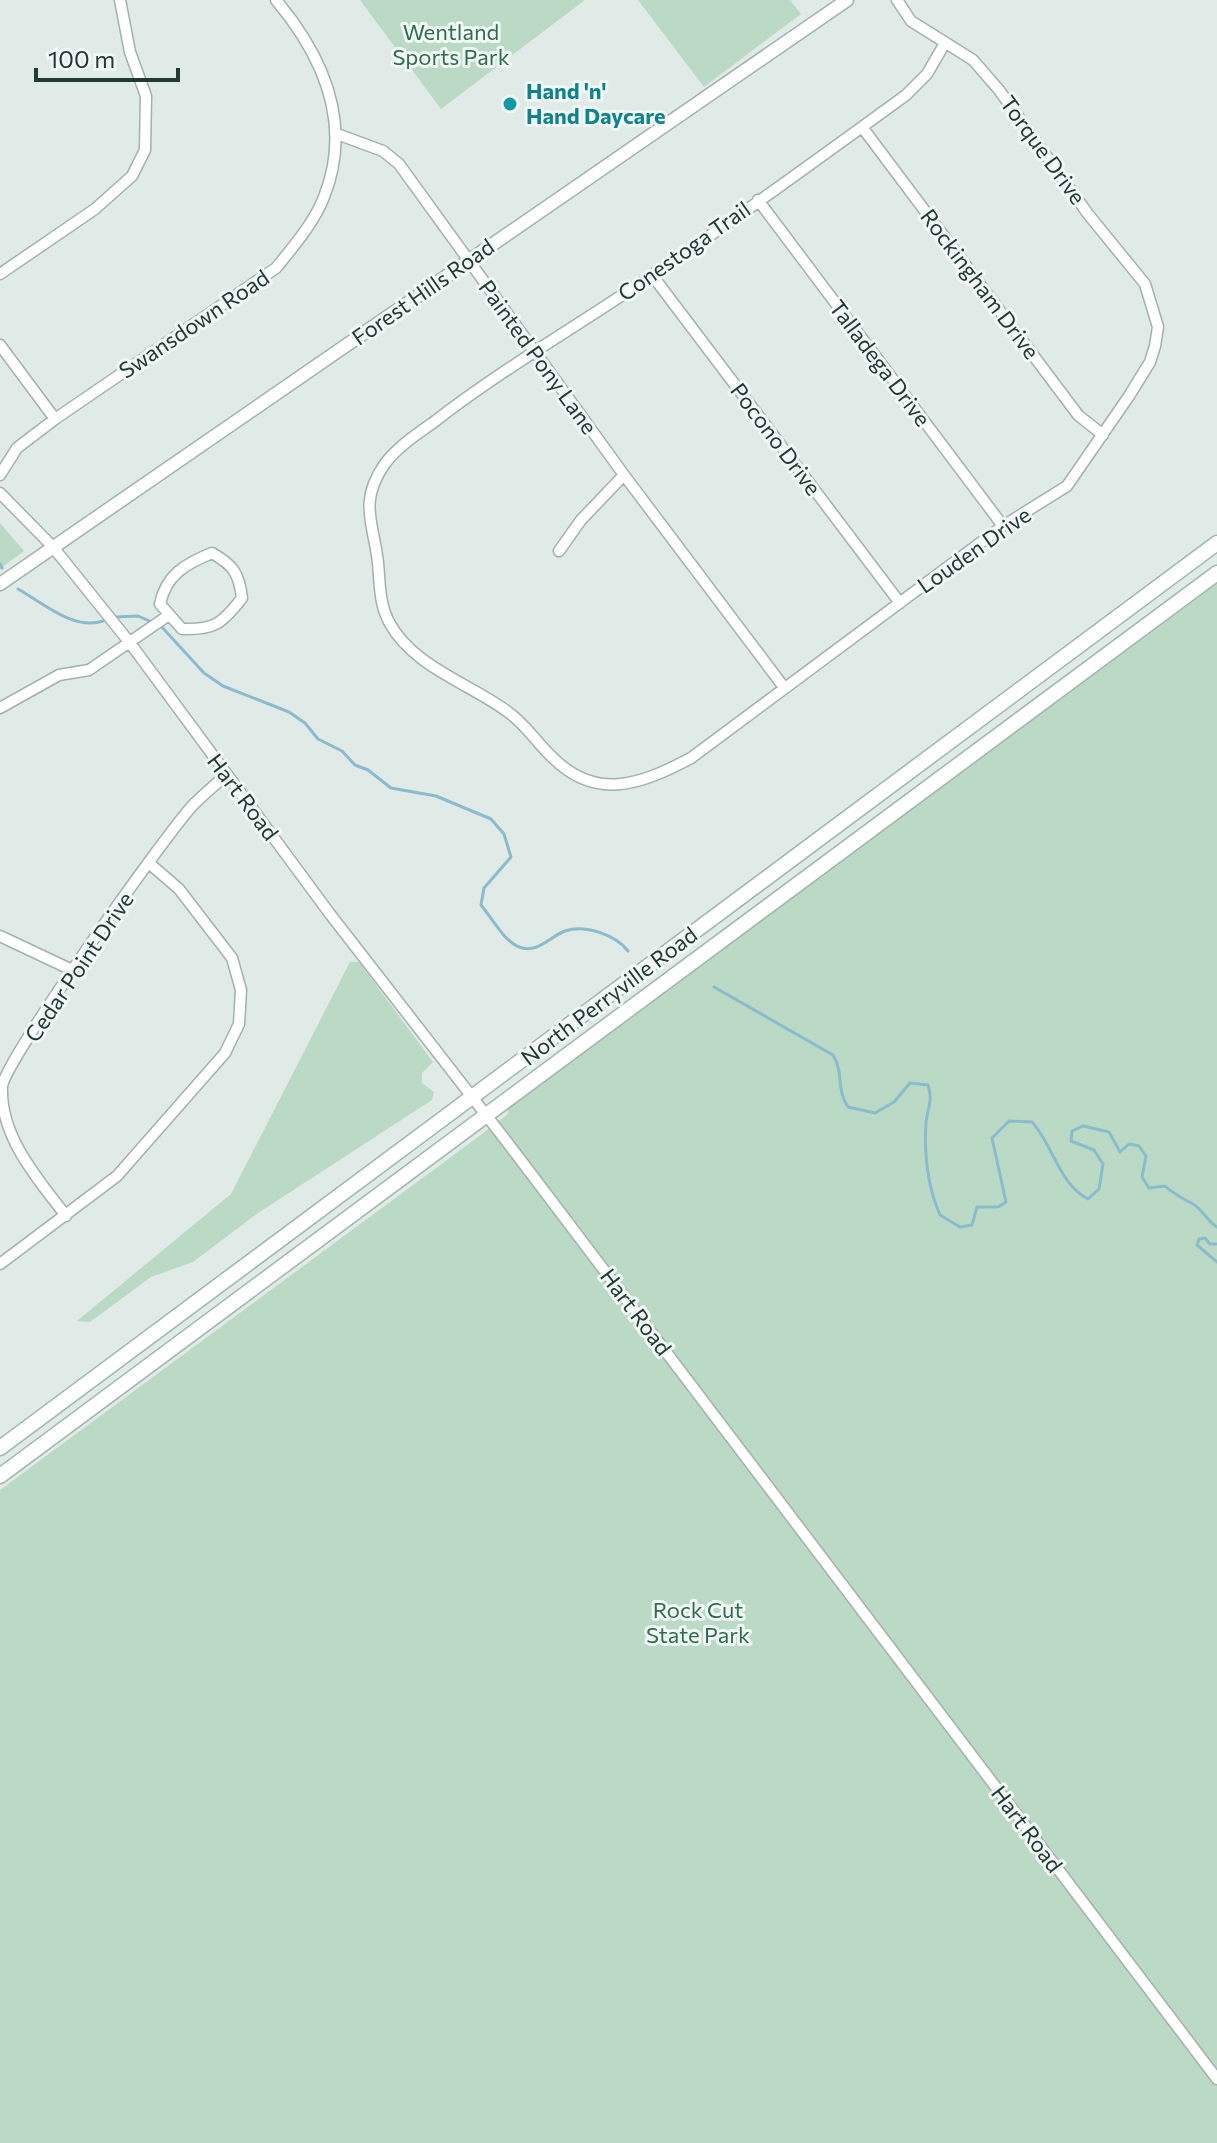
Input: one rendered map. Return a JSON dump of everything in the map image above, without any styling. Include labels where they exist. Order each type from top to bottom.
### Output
[{"type":"main road","name":"North Perryville Road","points":[[0,1448],[1217,543]]},
{"type":"main road","name":"North Perryville Road","points":[[0,1476],[485,1113],[1217,573]]},
{"type":"street","points":[[0,274],[95,209],[132,176],[145,150],[146,96],[130,52],[120,0]]},
{"type":"street","points":[[276,0],[302,31],[323,71],[337,134]]},
{"type":"street","name":"Forest Hills Road","points":[[0,584],[847,0]]},
{"type":"street","name":"Torque Drive","points":[[897,0],[911,21],[973,60],[999,90],[1088,214],[1145,284],[1158,327]]},
{"type":"street","name":"Conestoga Trail","points":[[734,727],[691,758],[658,776],[597,786],[571,774],[523,723],[432,666],[412,649],[387,619],[380,594],[378,560],[368,505],[373,484],[385,463],[407,442],[534,351],[652,275],[906,95],[927,74],[945,43]]},
{"type":"street","name":"Rockingham Drive","points":[[862,127],[1078,415],[1103,435]]},
{"type":"street","name":"Painted Pony Lane","points":[[337,134],[383,151],[399,164],[624,475],[783,686]]},
{"type":"street","name":"Swansdown Road","points":[[0,475],[17,448],[55,419],[276,268],[299,240],[324,197],[337,134]]},
{"type":"street","name":"Talladega Drive","points":[[758,200],[1003,526]]},
{"type":"street","name":"Pocono Drive","points":[[652,275],[900,603]]},
{"type":"street","name":"Louden Drive","points":[[734,727],[783,686],[1003,526],[1067,486],[1150,362],[1158,327]]},
{"type":"street","points":[[0,345],[55,419]]},
{"type":"street","points":[[559,551],[581,520],[624,475]]},
{"type":"street","name":"Hart Road","points":[[0,493],[53,547],[130,643],[226,775],[1217,2079]]},
{"type":"street","points":[[212,553],[233,565],[240,579],[242,598],[229,615],[209,630],[182,629],[169,615],[160,604],[164,586],[187,563],[212,553]]},
{"type":"street","points":[[0,708],[59,675],[89,670],[169,615]]},
{"type":"street","name":"Cedar Point Drive","points":[[66,1216],[24,1160],[7,1125],[1,1084],[72,970],[193,805],[226,775]]},
{"type":"street","points":[[0,1264],[117,1176],[225,1053],[239,1024],[241,990],[232,958],[179,889],[150,864]]},
{"type":"street","points":[[0,936],[72,970]]},
{"type":"green space","name":"Wentland Sports Park","points":[[360,0],[585,0],[441,109]]},
{"type":"green space","points":[[638,0],[790,0],[801,14],[704,87]]},
{"type":"green space","points":[[0,523],[24,551],[0,569]]},
{"type":"green space","name":"Rock Cut State Park","points":[[1217,583],[1217,2143],[0,2143],[0,1490],[474,1140],[508,1114],[508,1109]]},
{"type":"green space","points":[[350,962],[359,962],[433,1062],[422,1073],[422,1083],[434,1092],[432,1100],[258,1213],[193,1262],[151,1277],[90,1322],[77,1321],[231,1194]]},
{"type":"waterway","points":[[0,564],[2,568]]},
{"type":"waterway","points":[[18,589],[70,619],[92,623],[103,621]]},
{"type":"waterway","points":[[115,617],[138,616],[154,623]]},
{"type":"waterway","points":[[160,625],[204,673],[223,686],[289,712],[305,723],[318,739],[342,751],[355,765],[368,770],[391,788],[436,796],[491,819],[504,834],[511,857],[484,888],[481,905],[503,935],[514,944],[532,948],[565,931],[582,929],[608,936],[628,951]]},
{"type":"waterway","points":[[714,987],[833,1055],[848,1107],[875,1113],[894,1102],[910,1083],[928,1085],[930,1099],[926,1146],[929,1181],[940,1215],[960,1227],[972,1225],[977,1207],[998,1207],[1006,1202],[992,1138],[1009,1121],[1032,1122],[1070,1184],[1088,1199],[1099,1189],[1103,1164],[1094,1150],[1071,1141],[1072,1131],[1083,1126],[1109,1132],[1120,1152],[1129,1144],[1139,1146],[1146,1156],[1142,1177],[1149,1188],[1165,1186],[1196,1206],[1217,1227]]},
{"type":"waterway","points":[[1217,1244],[1210,1244],[1205,1238],[1199,1239],[1197,1245],[1217,1262]]},
{"type":"place","name":"Hand 'n' Hand Daycare","points":[[510,104]]}]
